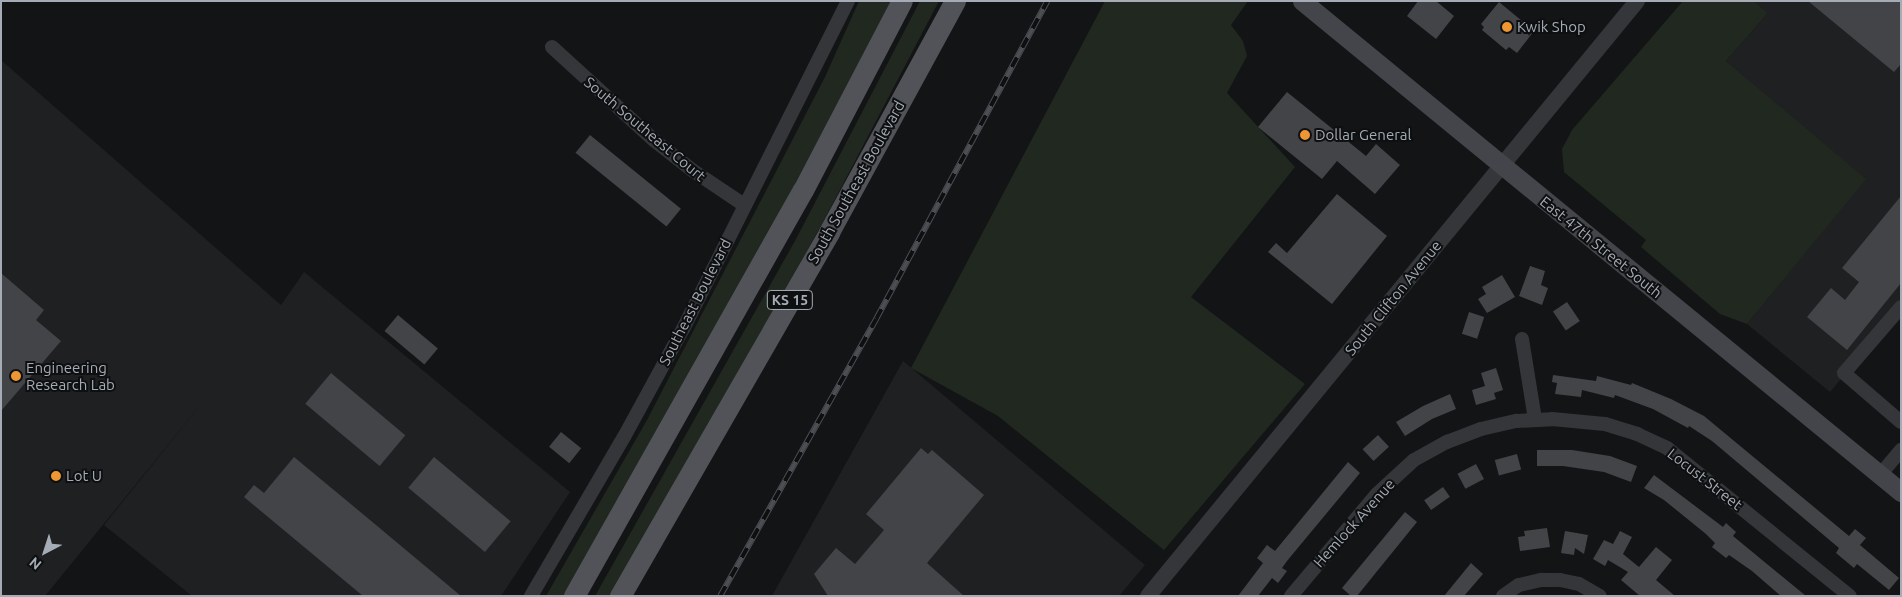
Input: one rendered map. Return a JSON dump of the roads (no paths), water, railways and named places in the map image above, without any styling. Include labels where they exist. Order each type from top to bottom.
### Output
[{"type":"main road","name":"KS 15","points":[[574,596],[793,207],[902,1]]},
{"type":"main road","name":"South Southeast Boulevard","points":[[620,596],[829,232],[955,1]]},
{"type":"main road","name":"East 47th Street South","points":[[1302,1],[1901,492]]},
{"type":"street","name":"Southeast Boulevard","points":[[531,596],[626,434],[683,329],[848,1]]},
{"type":"street","name":"South Clifton Avenue","points":[[1148,596],[1637,1]]},
{"type":"street","name":"South Southeast Court","points":[[552,47],[587,81],[662,147],[744,205]]},
{"type":"street","points":[[1901,307],[1844,374],[1901,422]]},
{"type":"street","points":[[1522,339],[1535,419]]},
{"type":"street","name":"Hemlock Avenue","points":[[1291,596],[1377,494],[1414,460],[1446,442],[1481,429],[1535,419]]},
{"type":"street","name":"Locust Street","points":[[1535,419],[1570,419],[1605,424],[1636,434],[1667,448],[1850,596]]},
{"type":"street","points":[[1880,476],[1901,450]]},
{"type":"street","points":[[1503,596],[1519,585],[1541,580],[1560,580],[1579,584],[1600,596]]},
{"type":"railway","points":[[720,596],[876,319],[1047,1]]},
{"type":"place","name":"Kwik Shop","points":[[1507,27]]},
{"type":"place","name":"Dollar General","points":[[1305,135]]},
{"type":"place","name":"Engineering Research Lab","points":[[16,376]]},
{"type":"place","name":"Lot U","points":[[56,476]]}]
